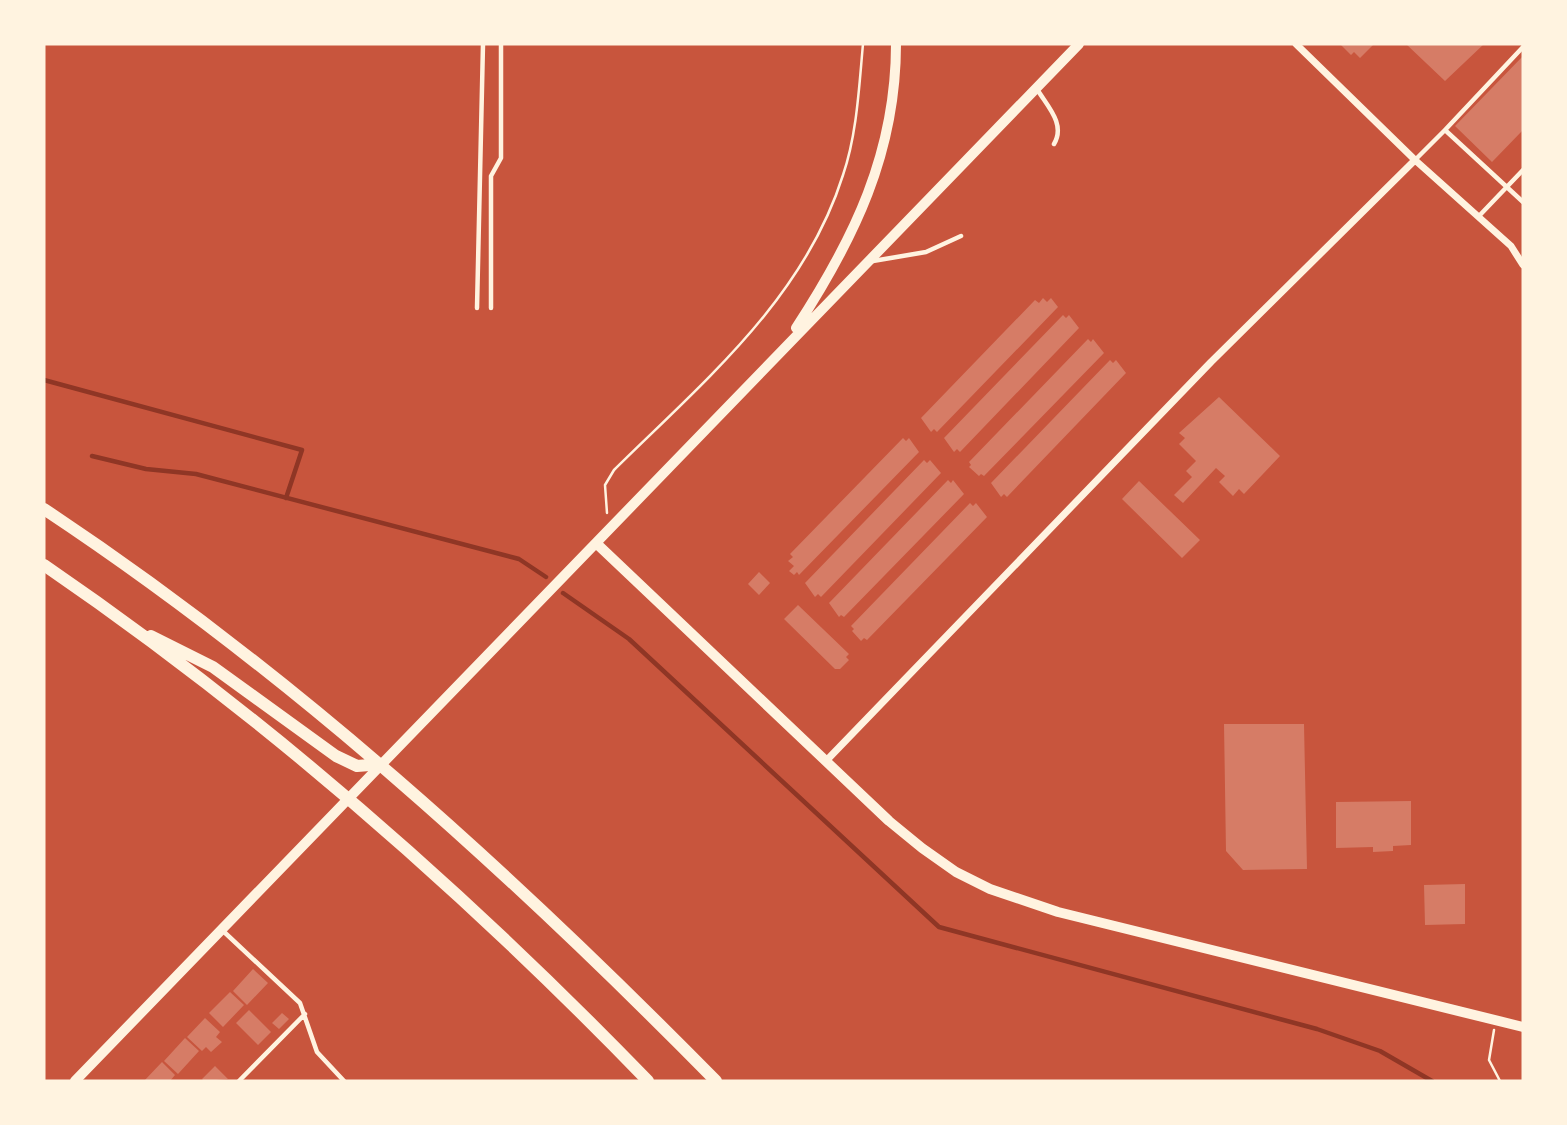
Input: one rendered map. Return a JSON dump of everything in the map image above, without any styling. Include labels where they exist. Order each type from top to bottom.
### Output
[{"type":"main road","points":[[44,509],[169,597],[382,764],[567,932],[716,1081]]},
{"type":"main road","points":[[44,565],[131,627],[348,799],[475,911],[648,1081]]},
{"type":"main road","points":[[131,627],[214,667],[336,756],[357,766],[382,764]]},
{"type":"street","points":[[783,348],[847,246],[877,170],[892,106],[896,44]]},
{"type":"street","points":[[75,1081],[1079,44]]},
{"type":"street","points":[[1296,44],[1415,160],[1511,246],[1523,265]]},
{"type":"street","points":[[826,761],[1211,362],[1415,160]]},
{"type":"street","points":[[596,542],[826,761],[922,848],[956,872],[1024,902],[1523,1027]]},
{"type":"lane","points":[[477,308],[483,44]]},
{"type":"lane","points":[[491,308],[491,176],[501,158],[500,44]]},
{"type":"lane","points":[[1415,160],[1523,47]]},
{"type":"lane","points":[[1037,87],[1057,121],[1058,133],[1054,144]]},
{"type":"lane","points":[[1446,130],[1523,202]]},
{"type":"lane","points":[[1479,216],[1523,170]]},
{"type":"lane","points":[[869,261],[926,252],[961,236]]},
{"type":"lane","points":[[222,929],[288,991],[305,1014],[317,1052],[344,1081]]},
{"type":"lane","points":[[239,1081],[305,1014]]},
{"type":"path","points":[[614,523],[607,516],[605,485],[608,477],[765,317],[790,285],[822,226],[843,175],[850,147],[863,44]]},
{"type":"path","points":[[1495,1020],[1489,1060],[1500,1081]]},
{"type":"building","points":[[1340,44],[1374,44],[1360,58],[1354,52],[1351,55]]},
{"type":"building","points":[[1406,44],[1484,44],[1445,81]]},
{"type":"building","points":[[1523,56],[1523,130],[1492,162],[1455,126]]},
{"type":"building","points":[[1043,298],[1047,302],[1051,298],[1058,307],[937,432],[934,429],[931,432],[921,418],[1035,300],[1039,303]]},
{"type":"building","points":[[1063,315],[1066,318],[1069,315],[1079,328],[960,452],[957,449],[954,452],[944,438]]},
{"type":"building","points":[[1088,339],[1091,342],[1093,339],[1104,353],[984,476],[979,476],[969,467],[969,462]]},
{"type":"building","points":[[1110,360],[1113,363],[1116,360],[1126,373],[1007,497],[1004,494],[1001,497],[991,483]]},
{"type":"building","points":[[1219,397],[1280,456],[1244,494],[1239,489],[1233,496],[1219,482],[1225,476],[1216,468],[1183,503],[1174,495],[1192,477],[1186,471],[1196,461],[1179,444],[1185,438],[1179,433]]},
{"type":"building","points":[[903,438],[906,441],[909,438],[919,452],[799,575],[789,571],[794,566],[788,561],[793,557],[790,554]]},
{"type":"building","points":[[924,460],[927,463],[930,460],[941,473],[821,597],[818,594],[815,597],[805,583]]},
{"type":"building","points":[[948,480],[951,483],[953,480],[964,494],[844,617],[839,617],[829,603]]},
{"type":"building","points":[[1139,481],[1200,540],[1182,558],[1122,499]]},
{"type":"building","points":[[970,503],[973,506],[976,503],[987,517],[867,640],[864,638],[861,641],[851,626]]},
{"type":"building","points":[[759,572],[770,583],[759,595],[748,584]]},
{"type":"building","points":[[798,605],[849,654],[846,657],[849,660],[840,669],[835,669],[784,619]]},
{"type":"building","points":[[1224,724],[1304,724],[1307,869],[1243,870],[1226,851]]},
{"type":"building","points":[[1411,801],[1411,845],[1393,846],[1393,851],[1373,852],[1373,847],[1336,848],[1336,802]]},
{"type":"building","points":[[1465,884],[1465,924],[1425,925],[1424,885]]},
{"type":"building","points":[[253,969],[268,983],[247,1005],[233,991]]},
{"type":"building","points":[[230,992],[244,1005],[223,1027],[209,1013]]},
{"type":"building","points":[[249,1010],[271,1032],[258,1045],[236,1023]]},
{"type":"building","points":[[282,1013],[289,1019],[279,1029],[272,1023]]},
{"type":"building","points":[[205,1018],[220,1032],[216,1037],[222,1042],[211,1052],[206,1047],[202,1051],[187,1037]]},
{"type":"building","points":[[185,1038],[199,1051],[178,1074],[164,1061]]},
{"type":"building","points":[[162,1062],[175,1075],[170,1081],[144,1081]]},
{"type":"building","points":[[215,1066],[228,1079],[204,1081],[202,1079]]},
{"type":"waterway","points":[[44,380],[302,450],[286,498]]},
{"type":"waterway","points":[[92,456],[146,469],[196,474],[519,559],[546,577]]},
{"type":"waterway","points":[[563,593],[629,639],[939,927],[1317,1029],[1380,1051],[1432,1081]]}]
